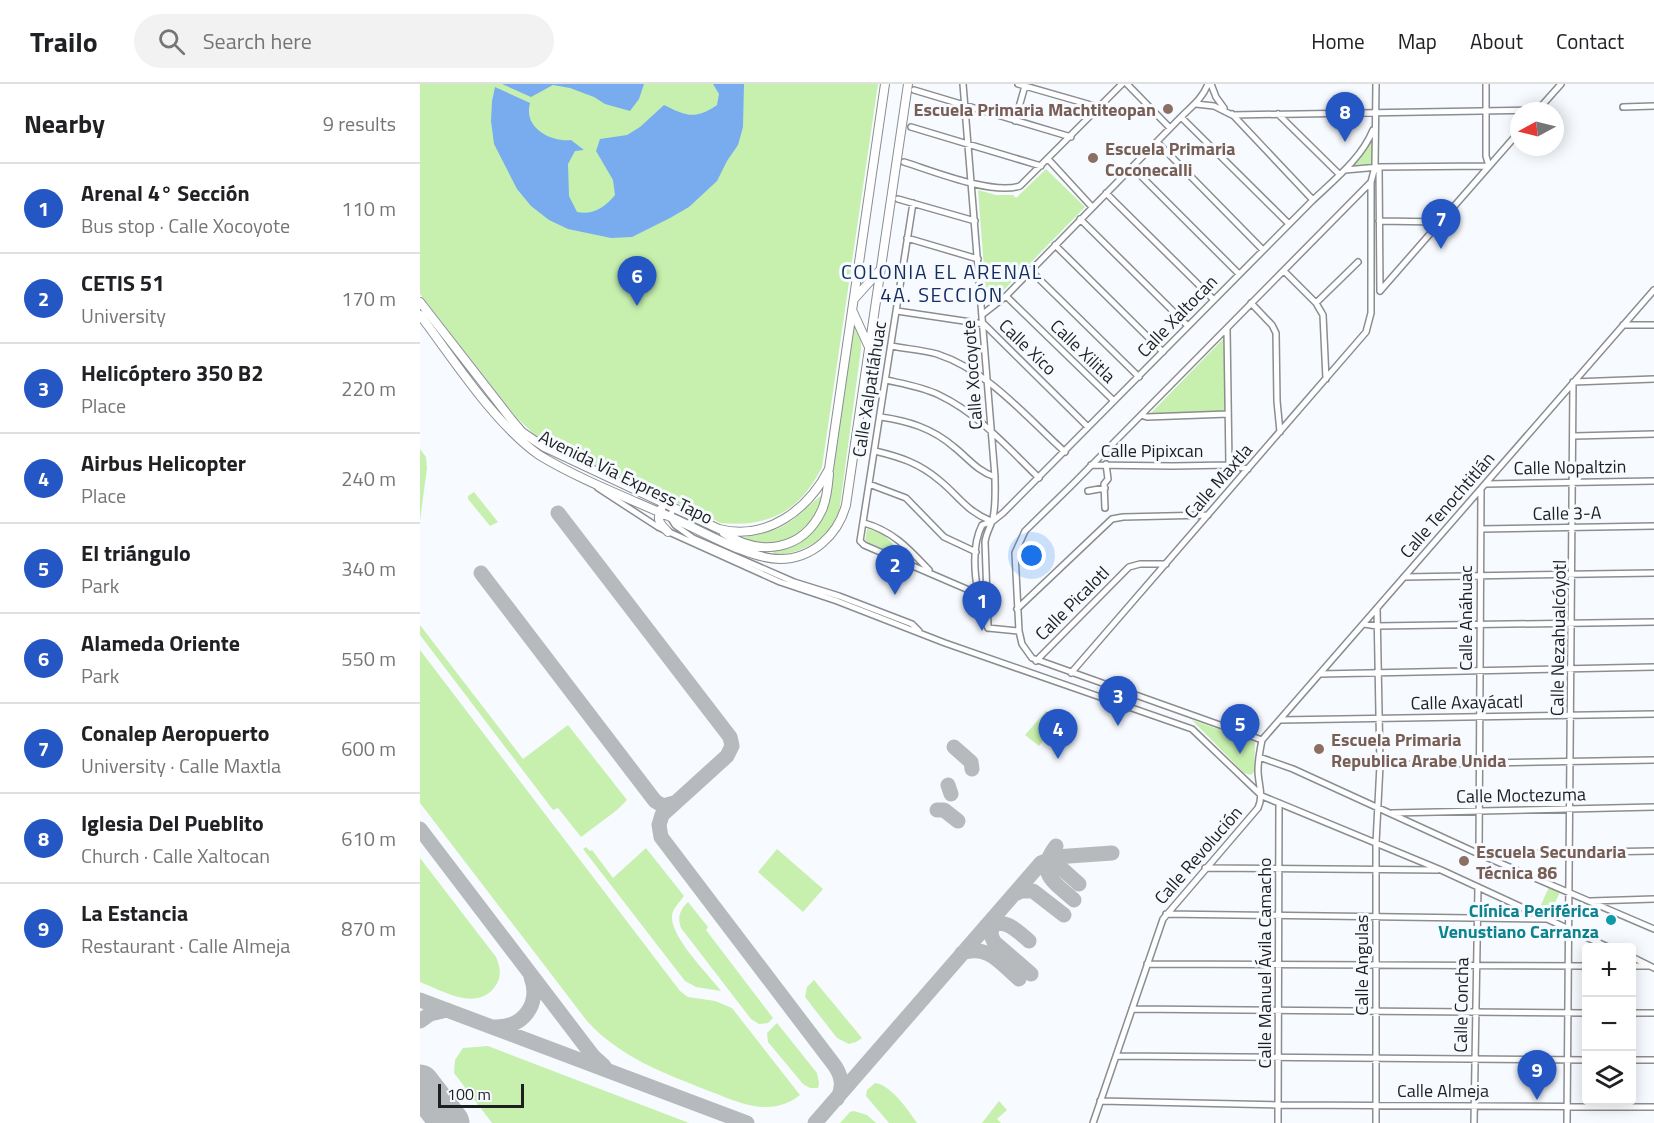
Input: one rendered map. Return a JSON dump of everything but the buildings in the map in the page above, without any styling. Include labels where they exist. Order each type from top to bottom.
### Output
[{"type":"main road","points":[[719,529],[744,544],[770,548],[807,531],[825,501],[885,84]]},
{"type":"main road","points":[[770,548],[769,558],[789,559],[814,549],[829,537],[841,519],[847,499],[868,346],[911,87]]},
{"type":"main road","points":[[854,299],[881,268]]},
{"type":"main road","name":"Avenida Vía Express Tapo","points":[[420,302],[522,432],[559,456],[672,513],[697,529],[756,555],[769,558]]},
{"type":"main road","points":[[852,311],[868,346]]},
{"type":"main road","name":"Avenida Vía Express Tapo","points":[[420,315],[495,412],[514,434],[539,455],[584,477],[662,508]]},
{"type":"main road","points":[[719,529],[736,533],[753,532],[785,519],[809,500],[830,469]]},
{"type":"main road","points":[[662,508],[658,522],[668,532]]},
{"type":"main road","name":"Avenida Vía Express Tapo","points":[[672,513],[719,529]]},
{"type":"main road","points":[[693,538],[697,529]]},
{"type":"street","name":"Calle Xocoyote","points":[[963,84],[984,324],[994,477],[993,521],[987,531],[985,542],[988,628]]},
{"type":"street","points":[[1018,84],[1098,107]]},
{"type":"street","points":[[904,162],[972,183],[1012,189],[1020,186],[1041,166],[1122,84]]},
{"type":"street","points":[[1128,84],[1170,128]]},
{"type":"street","points":[[983,314],[1006,296],[1180,117],[1196,104],[1210,84]]},
{"type":"street","points":[[1210,84],[1221,106],[1313,200]]},
{"type":"street","points":[[1376,84],[1375,126],[1380,291],[1510,142]]},
{"type":"street","points":[[1486,84],[1486,156],[1489,166]]},
{"type":"street","points":[[1546,102],[1561,84]]},
{"type":"street","points":[[1015,121],[1025,86]]},
{"type":"street","points":[[911,87],[965,106],[1071,137]]},
{"type":"street","points":[[1196,104],[1214,106],[1232,115],[1510,110]]},
{"type":"street","points":[[1623,107],[1654,106]]},
{"type":"street","points":[[1278,114],[1342,172],[1377,167],[1489,166]]},
{"type":"street","points":[[1180,117],[1289,224]]},
{"type":"street","name":"Calle Xaltocan","points":[[993,521],[1065,452],[1342,172],[1361,151],[1375,126]]},
{"type":"street","points":[[911,128],[1041,166]]},
{"type":"street","points":[[1157,142],[1263,250]]},
{"type":"street","points":[[1048,159],[1092,207]]},
{"type":"street","points":[[1132,167],[1239,274]]},
{"type":"street","points":[[1263,740],[1036,661],[1022,644],[1019,631],[1014,562],[1016,549],[1025,531],[1371,182],[1377,167]]},
{"type":"street","name":"Calle Maxtla","points":[[1071,673],[1366,332],[1370,321],[1371,182]]},
{"type":"street","points":[[1106,193],[1214,300]]},
{"type":"street","points":[[898,199],[975,221]]},
{"type":"street","name":"Calle Xalpatláhuac","points":[[913,203],[861,543],[931,572]]},
{"type":"street","points":[[1080,219],[1188,326]]},
{"type":"street","points":[[1379,221],[1442,222]]},
{"type":"street","points":[[907,238],[978,259]]},
{"type":"street","points":[[1055,245],[1163,352]]},
{"type":"street","points":[[1316,303],[1358,262]]},
{"type":"street","points":[[1030,270],[1139,377]]},
{"type":"street","points":[[1284,271],[1316,303],[1324,321],[1326,379]]},
{"type":"street","name":"Calle Tenochtitlán","points":[[1263,740],[1654,290]]},
{"type":"street","name":"Calle Xilitla","points":[[1006,296],[1114,402]]},
{"type":"street","points":[[1251,303],[1272,325],[1276,333],[1280,432]]},
{"type":"street","name":"Calle Xico","points":[[897,311],[984,324],[1088,427]]},
{"type":"street","points":[[1623,325],[1654,325]]},
{"type":"street","points":[[1227,329],[1229,465]]},
{"type":"street","points":[[891,346],[939,355],[971,370],[987,380],[1065,452]]},
{"type":"street","points":[[1574,382],[1654,379]]},
{"type":"street","points":[[886,380],[939,394],[967,411],[1039,478]]},
{"type":"street","name":"Calle Nezahualcóyotl","points":[[1567,1123],[1574,382]]},
{"type":"street","points":[[1142,415],[1156,417],[1228,414]]},
{"type":"street","points":[[881,417],[919,425],[938,435],[976,468],[994,477]]},
{"type":"street","points":[[1574,436],[1654,434]]},
{"type":"street","points":[[875,452],[904,458],[923,468],[940,481],[972,513],[993,521]]},
{"type":"street","points":[[1105,508],[1104,484],[1108,479],[1106,464]]},
{"type":"street","name":"Calle Pipixcan","points":[[1091,465],[1229,465],[1248,469]]},
{"type":"street","points":[[584,477],[668,532],[780,582],[921,632],[1056,685],[1192,729],[1262,796],[1441,870],[1600,943]]},
{"type":"street","name":"Calle Nopaltzin","points":[[1486,484],[1654,481]]},
{"type":"street","points":[[869,484],[906,498],[944,537],[976,552]]},
{"type":"street","points":[[1088,491],[1105,488]]},
{"type":"street","name":"Calle Anáhuac","points":[[1479,854],[1481,490]]},
{"type":"street","points":[[672,513],[675,525],[693,538],[794,582],[839,596],[912,624],[921,632]]},
{"type":"street","points":[[1017,609],[1112,519],[1208,515]]},
{"type":"street","points":[[993,521],[982,525],[976,540],[981,612],[988,628],[1019,631]]},
{"type":"street","points":[[864,523],[882,528],[909,549],[931,572],[978,594]]},
{"type":"street","name":"Calle 3-A","points":[[1481,529],[1654,526]]},
{"type":"street","name":"Calle Picalotl","points":[[1036,661],[1129,567],[1140,564],[1166,564]]},
{"type":"street","points":[[1404,577],[1654,573]]},
{"type":"street","name":"Calle Angulas","points":[[1376,1123],[1376,843],[1382,764],[1377,608]]},
{"type":"street","points":[[1364,624],[1377,626],[1654,622]]},
{"type":"street","points":[[1320,674],[1654,668]]},
{"type":"street","name":"Calle Axayácatl","points":[[1280,720],[1654,714]]},
{"type":"street","name":"Calle Revolución","points":[[1093,1123],[1161,923],[1166,914],[1258,808],[1262,796],[1259,756],[1263,740]]},
{"type":"street","points":[[1259,756],[1654,929]]},
{"type":"street","points":[[1382,764],[1654,760]]},
{"type":"street","name":"Calle Manuel Ávila Camacho","points":[[1278,1123],[1279,803]]},
{"type":"street","name":"Calle Moctezuma","points":[[1389,813],[1654,807]]},
{"type":"street","points":[[1479,854],[1654,851]]},
{"type":"street","points":[[1205,868],[1441,870]]},
{"type":"street","name":"Calle Concha","points":[[1474,1123],[1478,887]]},
{"type":"street","points":[[1586,901],[1654,899]]},
{"type":"street","points":[[1166,914],[1548,919]]},
{"type":"street","points":[[1636,959],[1652,967]]},
{"type":"street","points":[[1147,964],[1582,966]]},
{"type":"street","points":[[1636,966],[1652,967]]},
{"type":"street","points":[[1132,1009],[1582,1013]]},
{"type":"street","points":[[1636,1013],[1654,1013]]},
{"type":"street","points":[[1116,1056],[1582,1060]]},
{"type":"street","points":[[1636,1060],[1654,1060]]},
{"type":"street","name":"Calle Almeja","points":[[1100,1101],[1278,1105],[1654,1107]]},
{"type":"green space","points":[[420,84],[878,84],[822,467],[804,495],[782,513],[769,519],[738,524],[721,523],[552,446],[534,434],[516,417],[420,294]]},
{"type":"green space","points":[[1373,134],[1372,164],[1354,165]]},
{"type":"green space","points":[[1046,169],[1085,207],[993,301],[986,295],[978,190],[996,195],[1013,195],[1016,198]]},
{"type":"green space","points":[[853,327],[861,342],[861,349],[839,513],[821,538],[805,548],[775,555],[773,552],[775,549],[794,544],[829,498]]},
{"type":"green space","points":[[1224,338],[1227,412],[1151,413]]},
{"type":"green space","points":[[420,449],[426,457],[427,468],[420,521]]},
{"type":"green space","points":[[474,492],[498,522],[490,526],[468,499],[468,496]]},
{"type":"green space","points":[[821,496],[815,514],[809,523],[792,537],[782,542],[763,545],[740,539],[772,531],[784,525]]},
{"type":"green space","points":[[867,529],[881,532],[907,558],[865,541]]},
{"type":"green space","points":[[420,625],[523,759],[568,725],[627,800],[581,837],[558,808],[553,810],[420,635]]},
{"type":"green space","points":[[420,650],[680,991],[688,997],[715,1001],[732,1008],[800,1095],[784,1104],[771,1107],[737,1102],[676,1078],[629,1055],[600,1034],[587,1021],[420,803]]},
{"type":"green space","points":[[1046,711],[1059,722],[1039,746],[1025,735]]},
{"type":"green space","points":[[1192,720],[1255,742],[1254,772],[1251,775],[1244,773]]},
{"type":"green space","points":[[586,847],[592,850],[613,878],[646,848],[684,896],[672,913],[673,925],[677,934],[683,945],[721,991],[696,987],[685,981],[583,849]]},
{"type":"green space","points":[[777,849],[823,889],[803,912],[758,872]]},
{"type":"green space","points":[[420,858],[496,957],[500,969],[499,977],[497,984],[486,995],[468,999],[420,982]]},
{"type":"green space","points":[[1549,887],[1560,892],[1551,912],[1540,907]]},
{"type":"green space","points":[[688,902],[708,927],[706,930],[773,1018],[768,1023],[759,1024],[751,1019],[681,928],[680,914]]},
{"type":"green space","points":[[814,980],[862,1038],[849,1044],[837,1038],[805,997],[807,987]]},
{"type":"green space","points":[[777,1023],[817,1073],[818,1088],[810,1088],[803,1084],[768,1042],[767,1033]]},
{"type":"green space","points":[[488,1046],[689,1123],[492,1123],[454,1073],[455,1060],[463,1048]]},
{"type":"green space","points":[[875,1083],[893,1093],[917,1123],[889,1123],[866,1096],[867,1090]]},
{"type":"green space","points":[[999,1101],[1007,1110],[997,1119],[1001,1123],[982,1123]]},
{"type":"green space","points":[[850,1112],[867,1115],[876,1123],[840,1123]]},
{"type":"water","points":[[502,84],[644,84],[639,99],[630,111],[605,104],[570,88],[553,85],[531,97]]},
{"type":"water","points":[[713,84],[744,84],[743,127],[738,145],[717,181],[689,207],[632,237],[611,238],[568,229],[549,220],[531,206],[517,189],[494,144],[491,121],[495,87],[530,103],[531,120],[540,132],[555,139],[571,140],[584,150],[575,151],[568,164],[569,196],[577,212],[593,211],[607,204],[615,195],[613,180],[596,151],[600,139],[627,135],[640,127],[664,105],[685,114],[703,113],[717,105],[719,94]]},
{"type":"taxiway","points":[[558,513],[730,737],[732,746],[727,756],[662,815],[659,825],[661,837],[835,1066],[841,1082],[841,1090],[837,1099]]},
{"type":"taxiway","points":[[481,573],[655,801],[663,806],[674,803]]},
{"type":"taxiway","points":[[954,747],[971,762],[972,769]]},
{"type":"taxiway","points":[[948,785],[951,794]]},
{"type":"taxiway","points":[[937,810],[944,810],[958,821]]},
{"type":"taxiway","points":[[420,829],[593,1056],[604,1066]]},
{"type":"taxiway","points":[[1056,846],[1050,855],[1047,870],[1054,882],[1074,900]]},
{"type":"taxiway","points":[[815,1123],[1041,863],[1055,857],[1112,853]]},
{"type":"taxiway","points":[[1040,867],[1060,867],[1079,884]]},
{"type":"taxiway","points":[[1013,895],[1021,891],[1033,891],[1064,915]]},
{"type":"taxiway","points":[[993,918],[991,935],[994,942],[1031,974]]},
{"type":"taxiway","points":[[986,926],[1005,924],[1029,941]]},
{"type":"taxiway","points":[[962,953],[971,951],[986,953],[1019,979]]},
{"type":"taxiway","points":[[495,1027],[514,1023],[527,1012],[534,996],[531,977]]},
{"type":"taxiway","points":[[420,1000],[747,1123]]},
{"type":"taxiway","points":[[420,1021],[430,1014],[447,1010]]},
{"type":"runway","points":[[420,1084],[450,1123]]},
{"type":"place","name":"Escuela Primaria Machtiteopan","points":[[1168,109]]},
{"type":"place","name":"Iglesia Del Pueblito","points":[[1345,142]]},
{"type":"place","name":"Escuela Primaria Coconecalli","points":[[1093,158]]},
{"type":"place","name":"Conalep Aeropuerto","points":[[1441,249]]},
{"type":"place","name":"Alameda Oriente","points":[[637,306]]},
{"type":"place","name":"CETIS 51","points":[[895,595]]},
{"type":"place","name":"Arenal 4° Sección","points":[[982,631]]},
{"type":"place","name":"Helicóptero 350 B2","points":[[1118,726]]},
{"type":"place","name":"Escuela Primaria Republica Arabe Unida","points":[[1319,749]]},
{"type":"place","name":"El triángulo","points":[[1240,754]]},
{"type":"place","name":"Airbus Helicopter","points":[[1058,759]]},
{"type":"place","name":"Escuela Secundaria Técnica 86","points":[[1464,861]]},
{"type":"place","name":"Clínica Periférica Venustiano Carranza","points":[[1611,920]]},
{"type":"place","name":"La Estancia","points":[[1537,1100]]},
{"type":"district","name":"COLONIA EL ARENAL 4A. SECCIÓN","points":[[942,282]]}]
